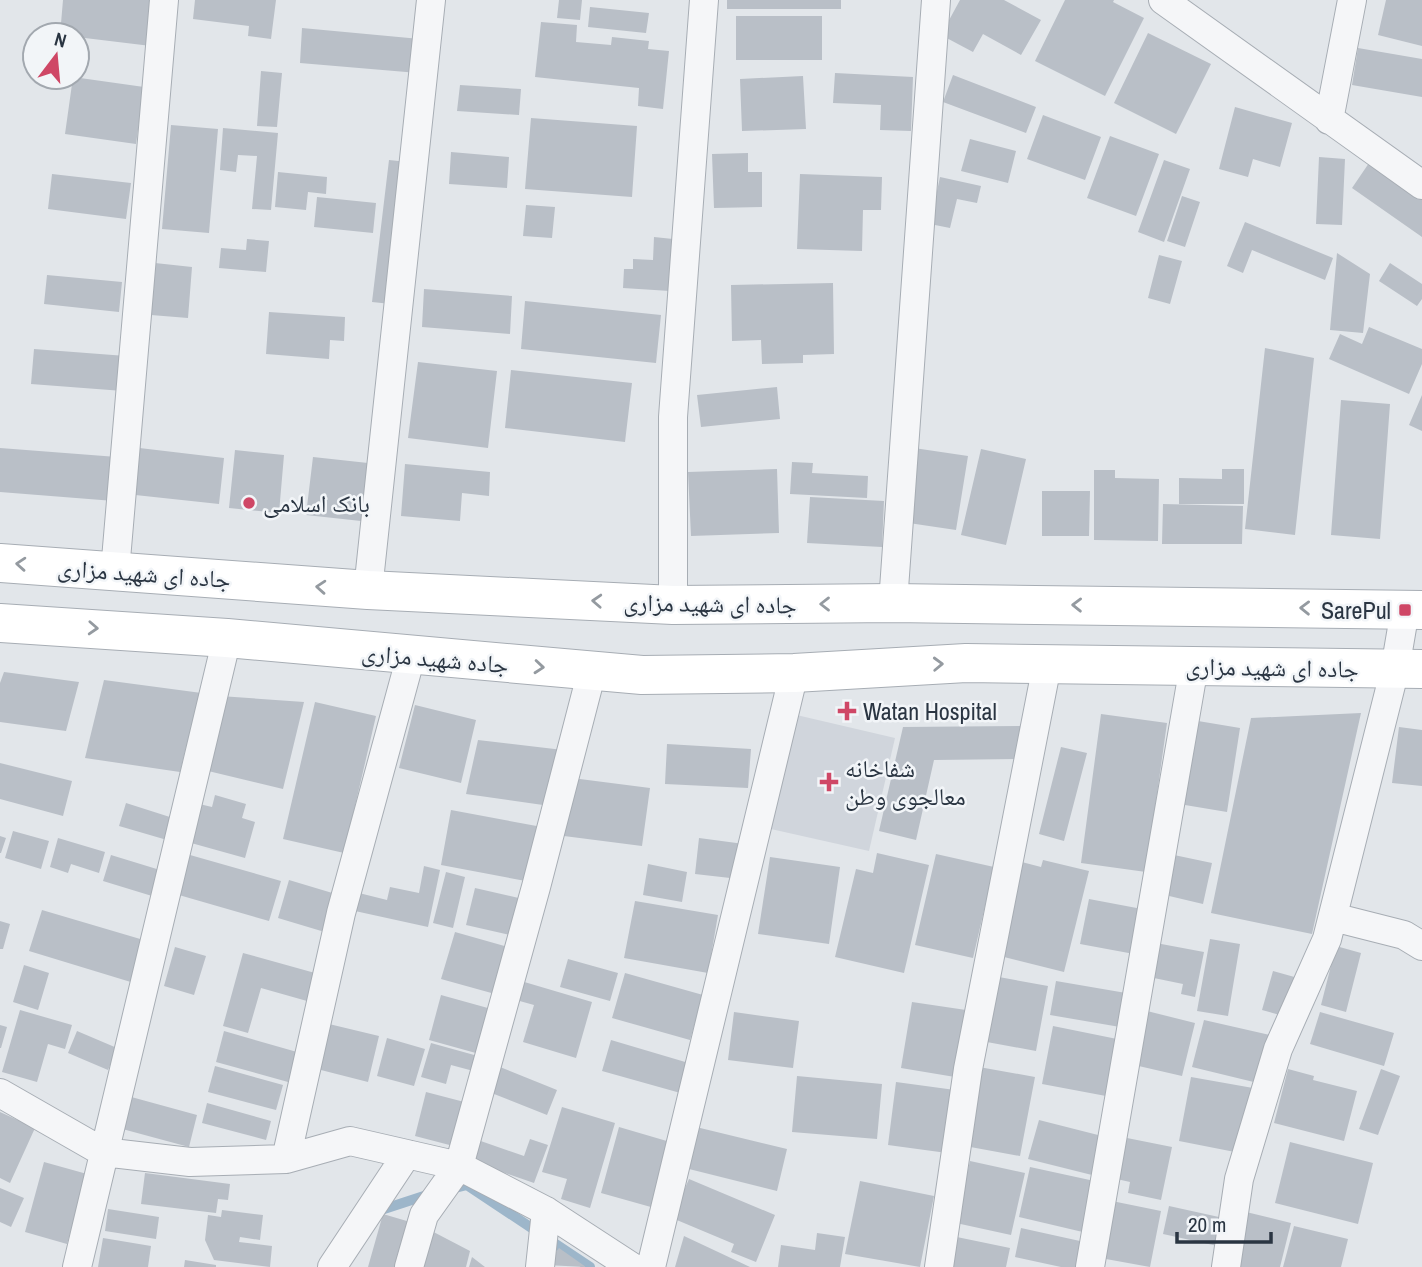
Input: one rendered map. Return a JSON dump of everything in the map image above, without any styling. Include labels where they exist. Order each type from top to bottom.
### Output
[{"type":"main road","name":"جاده ای شهید مزاری","points":[[0,563],[368,590],[673,605],[893,603],[1414,610]]},
{"type":"main road","name":"جاده شهید مزاری","points":[[2,628],[227,638],[642,675],[794,673],[870,667]]},
{"type":"main road","name":"جاده ای شهید مزاری","points":[[870,667],[966,663],[1408,669]]},
{"type":"street","points":[[115,571],[164,0]]},
{"type":"street","points":[[368,590],[431,0]]},
{"type":"street","points":[[673,605],[673,417],[704,0]]},
{"type":"street","points":[[893,603],[936,0]]},
{"type":"street","points":[[1329,120],[1352,0]]},
{"type":"street","points":[[1169,3],[1422,185]]},
{"type":"street","points":[[1226,1267],[1239,1179],[1278,1049],[1327,939],[1408,669],[1414,610]]},
{"type":"street","points":[[77,1267],[227,638]]},
{"type":"street","points":[[286,1159],[341,913],[411,656]]},
{"type":"street","points":[[939,1267],[968,1069],[1047,665]]},
{"type":"street","points":[[1090,1267],[1194,666]]},
{"type":"street","points":[[409,1267],[424,1215],[459,1166],[537,887],[592,671]]},
{"type":"street","points":[[651,1267],[794,673]]},
{"type":"street","points":[[1333,916],[1404,935],[1422,946]]},
{"type":"street","points":[[0,1093],[103,1152],[190,1162],[286,1159],[349,1141],[459,1166],[546,1210],[632,1267]]},
{"type":"street","points":[[332,1267],[407,1154]]},
{"type":"street","points":[[540,1267],[546,1210]]},
{"type":"shaded area","name":"شفاخانه معالجوی وطن","points":[[788,713],[895,738],[869,851],[762,827]]},
{"type":"building","points":[[63,0],[156,0],[151,46],[91,39],[91,21],[61,21]]},
{"type":"building","points":[[195,0],[276,0],[271,39],[248,36],[249,26],[193,19]]},
{"type":"building","points":[[559,0],[582,0],[580,20],[557,18]]},
{"type":"building","points":[[727,0],[841,0],[841,9],[727,9]]},
{"type":"building","points":[[960,0],[1004,0],[1041,20],[1021,55],[983,34],[973,52],[941,35]]},
{"type":"building","points":[[1065,0],[1114,0],[1113,2],[1144,18],[1105,96],[1035,61]]},
{"type":"building","points":[[1386,0],[1422,0],[1422,46],[1378,35]]},
{"type":"building","points":[[590,7],[649,13],[646,33],[588,27]]},
{"type":"building","points":[[736,16],[822,16],[822,60],[736,60]]},
{"type":"building","points":[[541,22],[577,25],[576,42],[611,45],[612,37],[649,41],[648,49],[669,51],[663,109],[638,106],[639,88],[535,77]]},
{"type":"building","points":[[302,28],[420,39],[418,73],[300,63]]},
{"type":"building","points":[[1148,33],[1211,64],[1176,134],[1114,103]]},
{"type":"building","points":[[1358,48],[1422,59],[1422,97],[1352,85]]},
{"type":"building","points":[[261,71],[282,73],[277,127],[257,126]]},
{"type":"building","points":[[835,73],[913,77],[911,131],[880,130],[881,105],[833,103]]},
{"type":"building","points":[[953,75],[1036,107],[1026,133],[943,102]]},
{"type":"building","points":[[803,76],[806,129],[742,131],[740,79]]},
{"type":"building","points":[[91,80],[144,87],[136,144],[65,134],[71,91],[91,91]]},
{"type":"building","points":[[460,85],[521,89],[519,115],[457,111]]},
{"type":"building","points":[[1235,107],[1292,123],[1280,167],[1253,159],[1248,177],[1219,169]]},
{"type":"building","points":[[1043,115],[1101,137],[1085,180],[1027,159]]},
{"type":"building","points":[[531,118],[637,126],[632,197],[525,189]]},
{"type":"building","points":[[171,125],[218,129],[209,233],[162,229]]},
{"type":"building","points":[[223,128],[278,133],[271,210],[252,209],[257,156],[238,155],[236,172],[220,170]]},
{"type":"building","points":[[1110,136],[1159,154],[1136,216],[1087,198]]},
{"type":"building","points":[[970,139],[1016,151],[1008,183],[961,171]]},
{"type":"building","points":[[451,152],[509,157],[507,188],[449,184]]},
{"type":"building","points":[[748,153],[748,172],[762,172],[762,207],[714,208],[712,154]]},
{"type":"building","points":[[1319,157],[1345,159],[1342,225],[1316,224]]},
{"type":"building","points":[[389,160],[408,162],[391,304],[372,302]]},
{"type":"building","points":[[1164,160],[1190,169],[1164,242],[1138,232]]},
{"type":"building","points":[[1369,163],[1422,199],[1422,237],[1352,188]]},
{"type":"building","points":[[278,172],[327,177],[326,194],[308,192],[306,210],[275,207]]},
{"type":"building","points":[[52,174],[131,183],[126,219],[48,209]]},
{"type":"building","points":[[800,174],[882,177],[881,210],[863,210],[862,251],[797,249]]},
{"type":"building","points":[[940,177],[981,186],[977,203],[957,199],[950,228],[930,224]]},
{"type":"building","points":[[1182,196],[1200,202],[1185,247],[1167,241]]},
{"type":"building","points":[[317,197],[376,203],[373,233],[314,227]]},
{"type":"building","points":[[526,205],[555,207],[552,238],[523,236]]},
{"type":"building","points":[[1245,222],[1333,258],[1325,280],[1252,250],[1243,273],[1227,266]]},
{"type":"building","points":[[654,237],[673,239],[670,291],[623,288],[624,269],[633,269],[633,259],[653,260]]},
{"type":"building","points":[[247,239],[269,241],[266,272],[219,268],[221,248],[246,250]]},
{"type":"building","points":[[1337,253],[1370,274],[1363,333],[1330,330]]},
{"type":"building","points":[[1159,255],[1182,261],[1170,304],[1148,298]]},
{"type":"building","points":[[155,263],[192,267],[188,318],[151,315]]},
{"type":"building","points":[[1390,263],[1422,284],[1422,299],[1417,306],[1379,281]]},
{"type":"building","points":[[47,275],[122,282],[119,312],[44,304]]},
{"type":"building","points":[[833,283],[834,354],[803,355],[803,363],[762,364],[761,340],[732,341],[731,285]]},
{"type":"building","points":[[424,289],[512,296],[510,334],[422,327]]},
{"type":"building","points":[[525,301],[661,315],[656,363],[521,349]]},
{"type":"building","points":[[269,312],[345,317],[344,341],[330,340],[329,359],[266,354]]},
{"type":"building","points":[[1369,327],[1422,349],[1422,364],[1409,394],[1329,359],[1340,334],[1362,344]]},
{"type":"building","points":[[1265,348],[1314,358],[1295,535],[1245,529]]},
{"type":"building","points":[[34,349],[126,356],[123,391],[31,384]]},
{"type":"building","points":[[418,362],[497,371],[488,448],[408,438]]},
{"type":"building","points":[[511,370],[632,383],[625,442],[505,428]]},
{"type":"building","points":[[777,387],[780,419],[701,427],[697,395]]},
{"type":"building","points":[[1422,395],[1422,431],[1409,425]]},
{"type":"building","points":[[1341,400],[1390,404],[1380,539],[1331,535]]},
{"type":"building","points":[[131,447],[224,458],[219,504],[126,494]]},
{"type":"building","points":[[0,448],[117,457],[114,501],[0,492]]},
{"type":"building","points":[[914,448],[968,456],[956,530],[902,522]]},
{"type":"building","points":[[981,449],[1026,459],[1006,545],[961,535]]},
{"type":"building","points":[[235,450],[284,455],[279,513],[229,508]]},
{"type":"building","points":[[313,457],[368,463],[361,521],[306,515]]},
{"type":"building","points":[[792,462],[813,463],[812,473],[868,476],[867,498],[790,494]]},
{"type":"building","points":[[405,464],[490,472],[489,496],[462,493],[460,521],[401,516]]},
{"type":"building","points":[[777,469],[779,533],[691,536],[688,472]]},
{"type":"building","points":[[1222,469],[1244,469],[1244,504],[1179,504],[1179,478],[1222,479]]},
{"type":"building","points":[[1094,470],[1115,470],[1115,478],[1159,479],[1158,541],[1094,540]]},
{"type":"building","points":[[1042,491],[1090,491],[1089,536],[1042,536]]},
{"type":"building","points":[[810,497],[884,501],[882,547],[807,543]]},
{"type":"building","points":[[1163,504],[1243,506],[1242,544],[1162,544]]},
{"type":"building","points":[[4,672],[79,682],[66,731],[0,722],[0,683]]},
{"type":"building","points":[[104,680],[209,694],[194,749],[186,747],[180,772],[85,758]]},
{"type":"building","points":[[220,696],[304,702],[283,789],[204,770]]},
{"type":"building","points":[[315,702],[376,716],[344,853],[283,839]]},
{"type":"building","points":[[415,705],[476,720],[461,783],[399,768]]},
{"type":"building","points":[[1361,713],[1312,934],[1211,913],[1251,718]]},
{"type":"building","points":[[1101,714],[1167,723],[1146,872],[1081,863]]},
{"type":"building","points":[[1192,720],[1240,728],[1227,812],[1179,804]]},
{"type":"building","points":[[1024,726],[1024,759],[934,760],[916,840],[879,831],[903,727]]},
{"type":"building","points":[[1399,727],[1422,730],[1422,786],[1392,783]]},
{"type":"building","points":[[478,740],[563,750],[550,806],[466,794]]},
{"type":"building","points":[[667,744],[751,749],[748,788],[665,784]]},
{"type":"building","points":[[1061,747],[1087,753],[1064,841],[1039,834]]},
{"type":"building","points":[[0,763],[72,781],[63,816],[0,799]]},
{"type":"building","points":[[572,778],[650,788],[642,846],[564,836]]},
{"type":"building","points":[[215,795],[246,804],[242,818],[255,822],[245,858],[184,841],[195,803],[212,807]]},
{"type":"building","points":[[126,803],[173,818],[167,840],[119,826]]},
{"type":"building","points":[[451,810],[542,827],[531,882],[441,865]]},
{"type":"building","points":[[13,831],[49,841],[41,869],[5,858]]},
{"type":"building","points":[[0,836],[6,838],[1,853],[0,853]]},
{"type":"building","points":[[58,838],[105,852],[99,873],[71,864],[68,873],[50,867]]},
{"type":"building","points":[[699,838],[744,844],[739,879],[695,874]]},
{"type":"building","points":[[183,853],[281,881],[269,921],[172,893]]},
{"type":"building","points":[[877,853],[929,865],[904,973],[835,957],[856,869],[873,873]]},
{"type":"building","points":[[936,854],[994,867],[973,958],[915,945]]},
{"type":"building","points":[[111,855],[160,870],[152,896],[103,881]]},
{"type":"building","points":[[1174,855],[1212,863],[1203,904],[1165,895]]},
{"type":"building","points":[[770,857],[840,867],[829,944],[758,934]]},
{"type":"building","points":[[1014,860],[1041,867],[1043,860],[1089,871],[1064,972],[996,955]]},
{"type":"building","points":[[648,864],[687,872],[682,902],[643,895]]},
{"type":"building","points":[[424,866],[440,870],[428,927],[355,911],[359,893],[387,900],[390,887],[419,893]]},
{"type":"building","points":[[446,872],[465,877],[453,928],[433,923]]},
{"type":"building","points":[[289,880],[339,895],[328,933],[278,918]]},
{"type":"building","points":[[475,888],[523,899],[515,936],[466,925]]},
{"type":"building","points":[[1089,899],[1142,909],[1134,954],[1080,944]]},
{"type":"building","points":[[635,901],[718,915],[708,973],[624,958]]},
{"type":"building","points":[[42,910],[147,941],[134,983],[29,951]]},
{"type":"building","points":[[0,921],[10,924],[3,949],[0,949]]},
{"type":"building","points":[[455,932],[508,947],[495,994],[441,979]]},
{"type":"building","points":[[1210,939],[1240,944],[1228,1016],[1197,1011]]},
{"type":"building","points":[[1156,943],[1204,952],[1195,997],[1181,994],[1183,984],[1149,977]]},
{"type":"building","points":[[1336,946],[1361,953],[1346,1012],[1321,1005]]},
{"type":"building","points":[[175,947],[206,956],[194,995],[164,986]]},
{"type":"building","points":[[243,953],[315,973],[307,1001],[261,988],[248,1033],[223,1026]]},
{"type":"building","points":[[568,959],[618,973],[610,1001],[560,987]]},
{"type":"building","points":[[24,965],[49,973],[38,1010],[13,1002]]},
{"type":"building","points":[[1273,971],[1298,978],[1287,1017],[1262,1010]]},
{"type":"building","points":[[625,973],[703,995],[690,1040],[612,1018]]},
{"type":"building","points":[[988,975],[1048,986],[1036,1051],[976,1040]]},
{"type":"building","points":[[521,981],[592,1002],[576,1058],[523,1042],[534,1005],[516,1000]]},
{"type":"building","points":[[1056,981],[1126,993],[1120,1027],[1050,1015]]},
{"type":"building","points":[[441,995],[495,1010],[483,1055],[429,1040]]},
{"type":"building","points":[[912,1002],[966,1010],[955,1077],[901,1068]]},
{"type":"building","points":[[20,1010],[72,1025],[65,1049],[48,1044],[37,1082],[2,1072]]},
{"type":"building","points":[[1143,1010],[1195,1023],[1182,1076],[1130,1064]]},
{"type":"building","points":[[734,1012],[799,1021],[793,1068],[728,1060]]},
{"type":"building","points":[[1320,1012],[1394,1033],[1384,1066],[1310,1044]]},
{"type":"building","points":[[1204,1020],[1278,1037],[1266,1085],[1192,1067]]},
{"type":"building","points":[[329,1024],[379,1036],[368,1082],[317,1069]]},
{"type":"building","points":[[0,1025],[7,1027],[1,1048],[0,1048]]},
{"type":"building","points":[[1053,1026],[1117,1039],[1106,1096],[1042,1084]]},
{"type":"building","points":[[77,1031],[117,1048],[108,1070],[68,1053]]},
{"type":"building","points":[[224,1031],[297,1052],[288,1082],[216,1062]]},
{"type":"building","points":[[387,1038],[425,1049],[414,1086],[377,1076]]},
{"type":"building","points":[[611,1040],[692,1064],[684,1094],[602,1071]]},
{"type":"building","points":[[431,1043],[485,1058],[481,1073],[451,1065],[446,1084],[421,1077]]},
{"type":"building","points":[[215,1066],[283,1085],[276,1110],[208,1092]]},
{"type":"building","points":[[500,1067],[557,1090],[547,1115],[489,1092]]},
{"type":"building","points":[[979,1067],[1035,1077],[1020,1156],[965,1146]]},
{"type":"building","points":[[1288,1069],[1314,1076],[1313,1080],[1357,1091],[1344,1141],[1274,1123]]},
{"type":"building","points":[[1381,1069],[1400,1076],[1378,1135],[1359,1129]]},
{"type":"building","points":[[797,1076],[882,1084],[877,1139],[792,1132]]},
{"type":"building","points":[[1191,1077],[1253,1088],[1240,1153],[1179,1141]]},
{"type":"building","points":[[896,1082],[955,1090],[947,1153],[888,1145]]},
{"type":"building","points":[[426,1092],[472,1104],[461,1148],[415,1136]]},
{"type":"building","points":[[124,1095],[197,1115],[189,1147],[115,1127]]},
{"type":"building","points":[[207,1103],[271,1121],[266,1140],[202,1123]]},
{"type":"building","points":[[562,1107],[615,1123],[590,1208],[561,1199],[567,1179],[542,1172]]},
{"type":"building","points":[[0,1112],[35,1128],[10,1183],[0,1178]]},
{"type":"building","points":[[1039,1120],[1102,1136],[1092,1175],[1028,1159]]},
{"type":"building","points":[[692,1126],[787,1149],[777,1191],[681,1167]]},
{"type":"building","points":[[619,1127],[677,1144],[658,1209],[601,1193]]},
{"type":"building","points":[[1117,1136],[1172,1147],[1161,1200],[1128,1193],[1130,1182],[1108,1177]]},
{"type":"building","points":[[475,1139],[524,1156],[530,1139],[548,1145],[534,1183],[468,1160]]},
{"type":"building","points":[[1290,1142],[1373,1163],[1358,1224],[1275,1203]]},
{"type":"building","points":[[970,1161],[1025,1173],[1011,1235],[956,1223]]},
{"type":"building","points":[[44,1162],[87,1174],[67,1244],[25,1232]]},
{"type":"building","points":[[1030,1167],[1099,1182],[1087,1233],[1019,1217]]},
{"type":"building","points":[[145,1173],[230,1184],[228,1200],[218,1199],[216,1213],[141,1204]]},
{"type":"building","points":[[689,1179],[775,1215],[756,1262],[731,1252],[734,1244],[672,1218]]},
{"type":"building","points":[[860,1181],[934,1196],[920,1267],[845,1254]]},
{"type":"building","points":[[0,1188],[24,1198],[11,1227],[0,1222]]},
{"type":"building","points":[[1107,1200],[1161,1211],[1150,1267],[1095,1257]]},
{"type":"building","points":[[1169,1206],[1228,1219],[1222,1247],[1163,1234]]},
{"type":"building","points":[[108,1209],[159,1217],[156,1239],[105,1231]]},
{"type":"building","points":[[222,1210],[263,1215],[260,1240],[240,1237],[239,1242],[272,1246],[270,1267],[214,1260],[205,1240],[208,1215],[221,1217]]},
{"type":"building","points":[[1242,1211],[1291,1223],[1280,1267],[1236,1267]]},
{"type":"building","points":[[383,1214],[417,1224],[405,1267],[368,1267]]},
{"type":"building","points":[[1294,1226],[1348,1239],[1341,1267],[1283,1267]]},
{"type":"building","points":[[424,1227],[470,1251],[466,1267],[412,1267]]},
{"type":"building","points":[[1021,1228],[1089,1243],[1084,1267],[1061,1267],[1015,1257]]},
{"type":"building","points":[[817,1233],[845,1237],[840,1267],[778,1267],[781,1245],[815,1250]]},
{"type":"building","points":[[684,1236],[750,1267],[675,1267]]},
{"type":"building","points":[[952,1236],[1010,1248],[1006,1267],[946,1267]]},
{"type":"building","points":[[103,1238],[151,1246],[148,1267],[98,1267]]},
{"type":"building","points":[[559,1248],[586,1267],[546,1265]]},
{"type":"building","points":[[472,1257],[485,1267],[469,1267]]},
{"type":"building","points":[[185,1260],[216,1265],[216,1267],[184,1267]]},
{"type":"waterway","points":[[451,1189],[467,1185],[590,1267]]},
{"type":"waterway","points":[[378,1211],[430,1194]]},
{"type":"place","name":"بانک اسلامی","points":[[249,503]]},
{"type":"place","name":"SarePul","points":[[1405,610]]},
{"type":"place","name":"Watan Hospital","points":[[847,711]]},
{"type":"place","name":"شفاخانه معالجوی وطن","points":[[829,782]]}]
